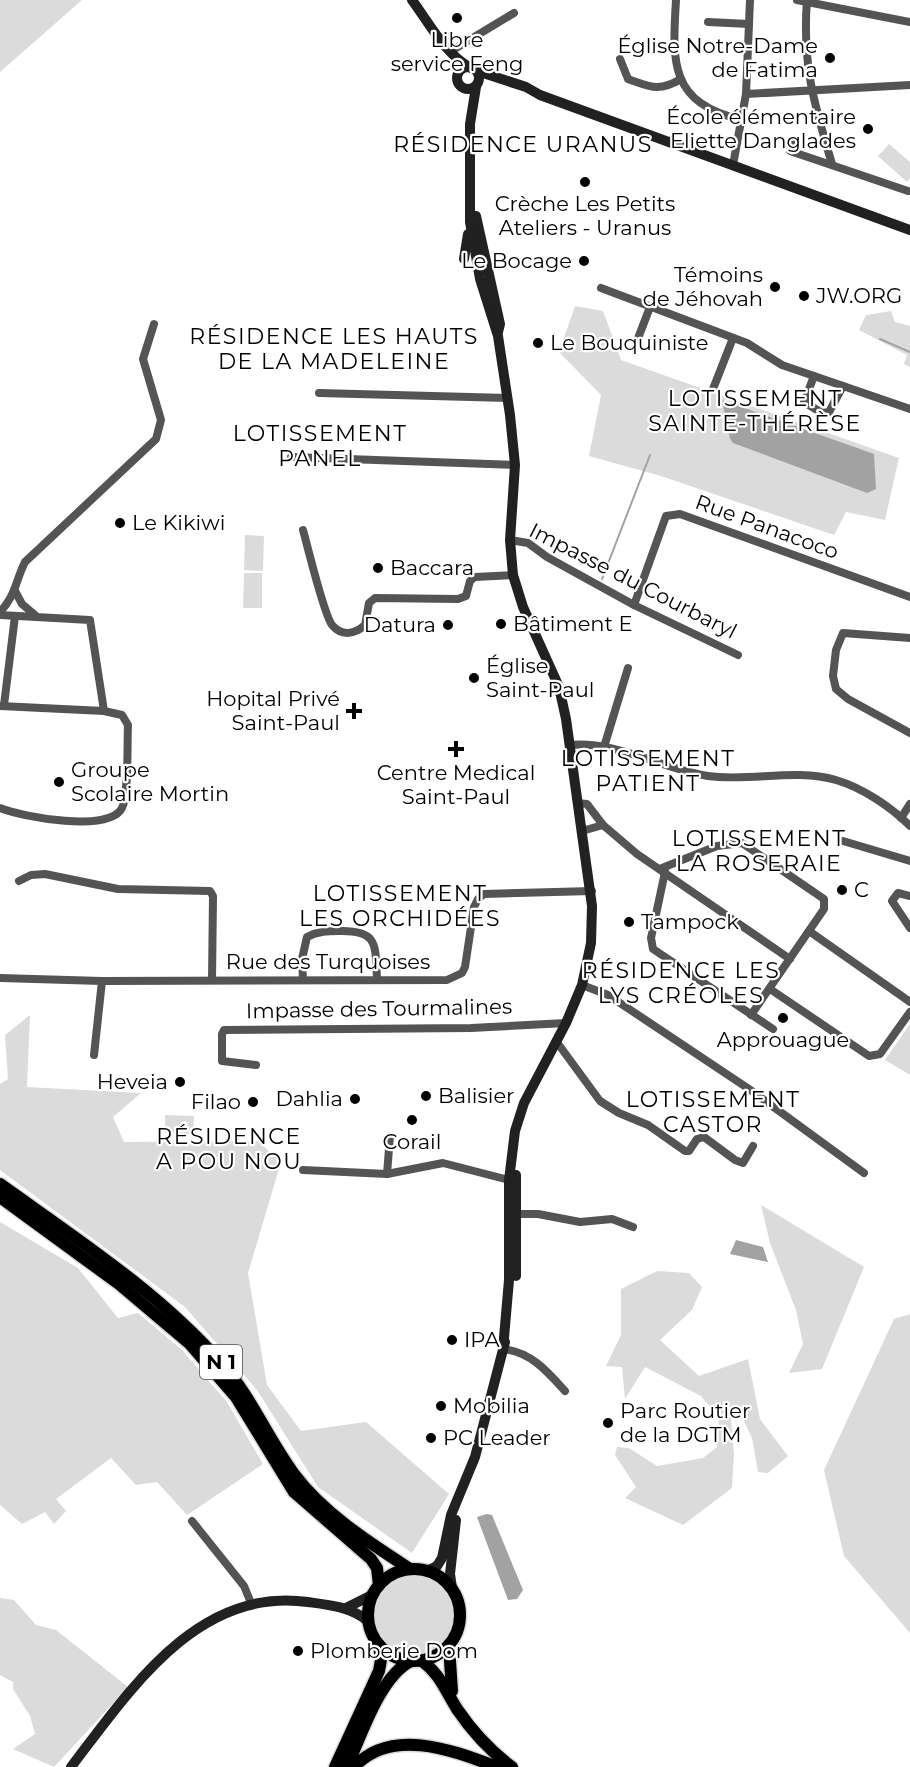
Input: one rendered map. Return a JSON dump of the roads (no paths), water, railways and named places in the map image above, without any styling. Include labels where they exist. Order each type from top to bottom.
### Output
[{"type":"main road","points":[[412,0],[440,39],[474,69],[526,87],[540,95]]},
{"type":"main road","points":[[440,39],[467,102],[470,124],[471,198],[465,264],[480,279]]},
{"type":"main road","points":[[459,81],[461,70],[474,69]]},
{"type":"main road","points":[[470,124],[479,77],[474,69]]},
{"type":"main road","points":[[459,81],[466,89],[490,83],[540,95],[910,230]]},
{"type":"main road","points":[[471,198],[500,324],[498,336]]},
{"type":"main road","points":[[470,222],[480,279],[498,336],[508,398],[515,465],[510,540],[513,575],[523,607],[559,687],[592,891],[591,943],[582,985],[566,1023],[524,1103],[515,1131],[509,1180],[513,1214]]},
{"type":"main road","points":[[427,1571],[437,1566],[442,1558],[452,1515],[458,1504],[487,1415],[503,1349],[519,1145],[533,1085]]},
{"type":"main road","name":"N 1","points":[[0,1184],[124,1275],[196,1336],[223,1365],[249,1399],[294,1474],[325,1507],[410,1569],[427,1571],[441,1578],[452,1588]]},
{"type":"main road","name":"N 1","points":[[0,1197],[120,1284],[190,1344],[236,1398],[294,1492],[371,1559],[376,1568],[375,1590],[368,1622]]},
{"type":"main road","points":[[347,1767],[394,1672],[416,1661],[436,1655],[449,1646],[459,1627],[458,1601],[452,1588],[450,1574],[458,1504]]},
{"type":"main road","points":[[346,1608],[375,1590],[387,1577],[410,1569]]},
{"type":"main road","points":[[71,1767],[175,1645],[207,1621],[251,1603],[300,1600],[346,1608],[368,1622],[379,1645],[381,1660],[379,1671],[335,1767]]},
{"type":"main road","points":[[379,1645],[393,1656],[416,1661],[441,1678],[456,1707],[474,1732],[512,1767]]},
{"type":"main road","points":[[449,1646],[450,1677],[456,1707]]},
{"type":"main road","points":[[354,1767],[375,1753],[412,1745],[445,1749],[497,1767]]},
{"type":"street","points":[[676,0],[674,48],[681,79],[695,101],[716,112],[742,120]]},
{"type":"street","points":[[733,165],[746,94],[750,0]]},
{"type":"street","points":[[797,0],[910,22]]},
{"type":"street","points":[[807,1],[806,44],[810,89],[832,164]]},
{"type":"street","points":[[451,51],[514,13]]},
{"type":"street","points":[[708,22],[749,24]]},
{"type":"street","points":[[620,59],[627,79],[657,88],[668,87],[681,79]]},
{"type":"street","points":[[746,94],[910,85]]},
{"type":"street","points":[[792,140],[790,151],[908,191]]},
{"type":"street","points":[[601,288],[754,346],[782,365],[910,409]]},
{"type":"street","points":[[637,341],[650,307]]},
{"type":"street","points":[[104,711],[90,620],[35,615],[15,616],[0,613],[12,599],[17,577],[25,562],[156,439],[161,420],[143,359],[154,324]]},
{"type":"street","points":[[713,389],[733,338]]},
{"type":"street","points":[[814,376],[804,402],[822,413],[829,412],[843,386]]},
{"type":"street","points":[[319,393],[508,398]]},
{"type":"street","points":[[291,457],[515,465]]},
{"type":"street","name":"Rue Panacoco","points":[[634,604],[666,516],[680,514],[910,597]]},
{"type":"street","points":[[303,530],[331,624],[345,634],[354,633],[365,625],[369,603],[375,598],[458,599],[467,594],[471,581],[475,577],[513,575]]},
{"type":"street","name":"Impasse du Courbaryl","points":[[510,540],[528,543],[547,557],[634,604],[738,655]]},
{"type":"street","points":[[15,591],[22,604],[35,615]]},
{"type":"street","points":[[0,808],[20,816],[98,821],[116,816],[122,809],[124,799],[128,725],[122,715],[104,711],[2,705],[15,616]]},
{"type":"street","points":[[910,638],[843,633],[836,650],[833,676],[836,689],[848,699],[910,733]]},
{"type":"street","points":[[604,747],[628,668]]},
{"type":"street","points":[[570,745],[628,751],[705,776],[824,777],[857,789],[910,826]]},
{"type":"street","points":[[577,803],[587,804],[603,825],[637,854],[790,959]]},
{"type":"street","points":[[901,818],[910,804]]},
{"type":"street","points":[[582,831],[603,825]]},
{"type":"street","points":[[843,841],[910,861]]},
{"type":"street","points":[[663,870],[717,846],[742,843],[822,897],[825,902],[824,909],[751,1016]]},
{"type":"street","points":[[663,870],[651,938],[652,949],[772,1029]]},
{"type":"street","points":[[19,881],[31,875],[45,874],[118,890],[208,890],[213,896],[212,980]]},
{"type":"street","name":"Rue des Turquoises","points":[[0,978],[102,981],[447,980],[462,973],[474,907],[484,894],[592,891]]},
{"type":"street","points":[[910,896],[898,893],[892,901],[910,928]]},
{"type":"street","points":[[303,980],[302,959],[308,937],[317,932],[346,930],[362,931],[372,938],[375,949],[376,979]]},
{"type":"street","points":[[809,931],[910,1002]]},
{"type":"street","points":[[94,1055],[102,981]]},
{"type":"street","points":[[582,985],[608,995],[627,1007],[749,1089],[864,1173]]},
{"type":"street","points":[[770,989],[869,1056],[879,1054],[910,1012]]},
{"type":"street","name":"Impasse des Tourmalines","points":[[256,1065],[222,1061],[224,1030],[471,1028],[566,1023]]},
{"type":"street","points":[[556,1041],[600,1101],[619,1113],[648,1125],[685,1150],[689,1150],[700,1137],[704,1137],[735,1160],[743,1162],[753,1146]]},
{"type":"street","points":[[387,1174],[390,1136]]},
{"type":"street","points":[[303,1170],[387,1174],[443,1163],[509,1180]]},
{"type":"street","points":[[513,1214],[538,1214],[580,1222],[612,1220],[633,1227]]},
{"type":"street","points":[[503,1349],[520,1351],[546,1369],[565,1391]]},
{"type":"street","points":[[192,1521],[243,1586],[251,1603]]},
{"type":"waterway","points":[[880,339],[910,352]]},
{"type":"waterway","points":[[602,579],[650,455]]},
{"type":"place","name":"Libre service Feng","points":[[457,18]]},
{"type":"place","name":"Église Notre-Dame de Fatima","points":[[830,58]]},
{"type":"place","name":"École élémentaire Eliette Danglades","points":[[868,129]]},
{"type":"place","name":"Crèche Les Petits Ateliers - Uranus","points":[[585,182]]},
{"type":"place","name":"Le Bocage","points":[[584,261]]},
{"type":"place","name":"Témoins de Jéhovah","points":[[775,287]]},
{"type":"place","name":"JW.ORG","points":[[804,296]]},
{"type":"place","name":"Le Bouquiniste","points":[[538,343]]},
{"type":"place","name":"Le Kikiwi","points":[[120,523]]},
{"type":"place","name":"Baccara","points":[[378,568]]},
{"type":"place","name":"Bâtiment E","points":[[501,624]]},
{"type":"place","name":"Datura","points":[[448,625]]},
{"type":"place","name":"Église Saint-Paul","points":[[474,678]]},
{"type":"place","name":"Hopital Privé Saint-Paul","points":[[354,711]]},
{"type":"place","name":"Centre Medical Saint-Paul","points":[[456,749]]},
{"type":"place","name":"Groupe Scolaire Mortin","points":[[59,782]]},
{"type":"place","name":"C","points":[[842,890]]},
{"type":"place","name":"Tampock","points":[[629,922]]},
{"type":"place","name":"Approuague","points":[[783,1018]]},
{"type":"place","name":"Heveia","points":[[180,1082]]},
{"type":"place","name":"Balisier","points":[[426,1096]]},
{"type":"place","name":"Dahlia","points":[[355,1099]]},
{"type":"place","name":"Filao","points":[[253,1102]]},
{"type":"place","name":"Corail","points":[[412,1120]]},
{"type":"place","name":"IPA","points":[[452,1340]]},
{"type":"place","name":"Mobilia","points":[[441,1406]]},
{"type":"place","name":"Parc Routier de la DGTM","points":[[608,1423]]},
{"type":"place","name":"PC Leader","points":[[431,1438]]},
{"type":"place","name":"Plomberie Dom","points":[[298,1651]]},
{"type":"district","name":"RÉSIDENCE URANUS","points":[[523,144]]},
{"type":"district","name":"RÉSIDENCE LES HAUTS DE LA MADELEINE","points":[[334,348]]},
{"type":"district","name":"LOTISSEMENT SAINTE-THÉRÈSE","points":[[755,410]]},
{"type":"district","name":"LOTISSEMENT PANEL","points":[[320,446]]},
{"type":"district","name":"LOTISSEMENT PATIENT","points":[[648,770]]},
{"type":"district","name":"LOTISSEMENT LA ROSERAIE","points":[[759,850]]},
{"type":"district","name":"LOTISSEMENT LES ORCHIDÉES","points":[[400,906]]},
{"type":"district","name":"RÉSIDENCE LES LYS CRÉOLES","points":[[681,982]]},
{"type":"district","name":"LOTISSEMENT CASTOR","points":[[713,1112]]},
{"type":"district","name":"RÉSIDENCE A POU NOU","points":[[229,1148]]}]
